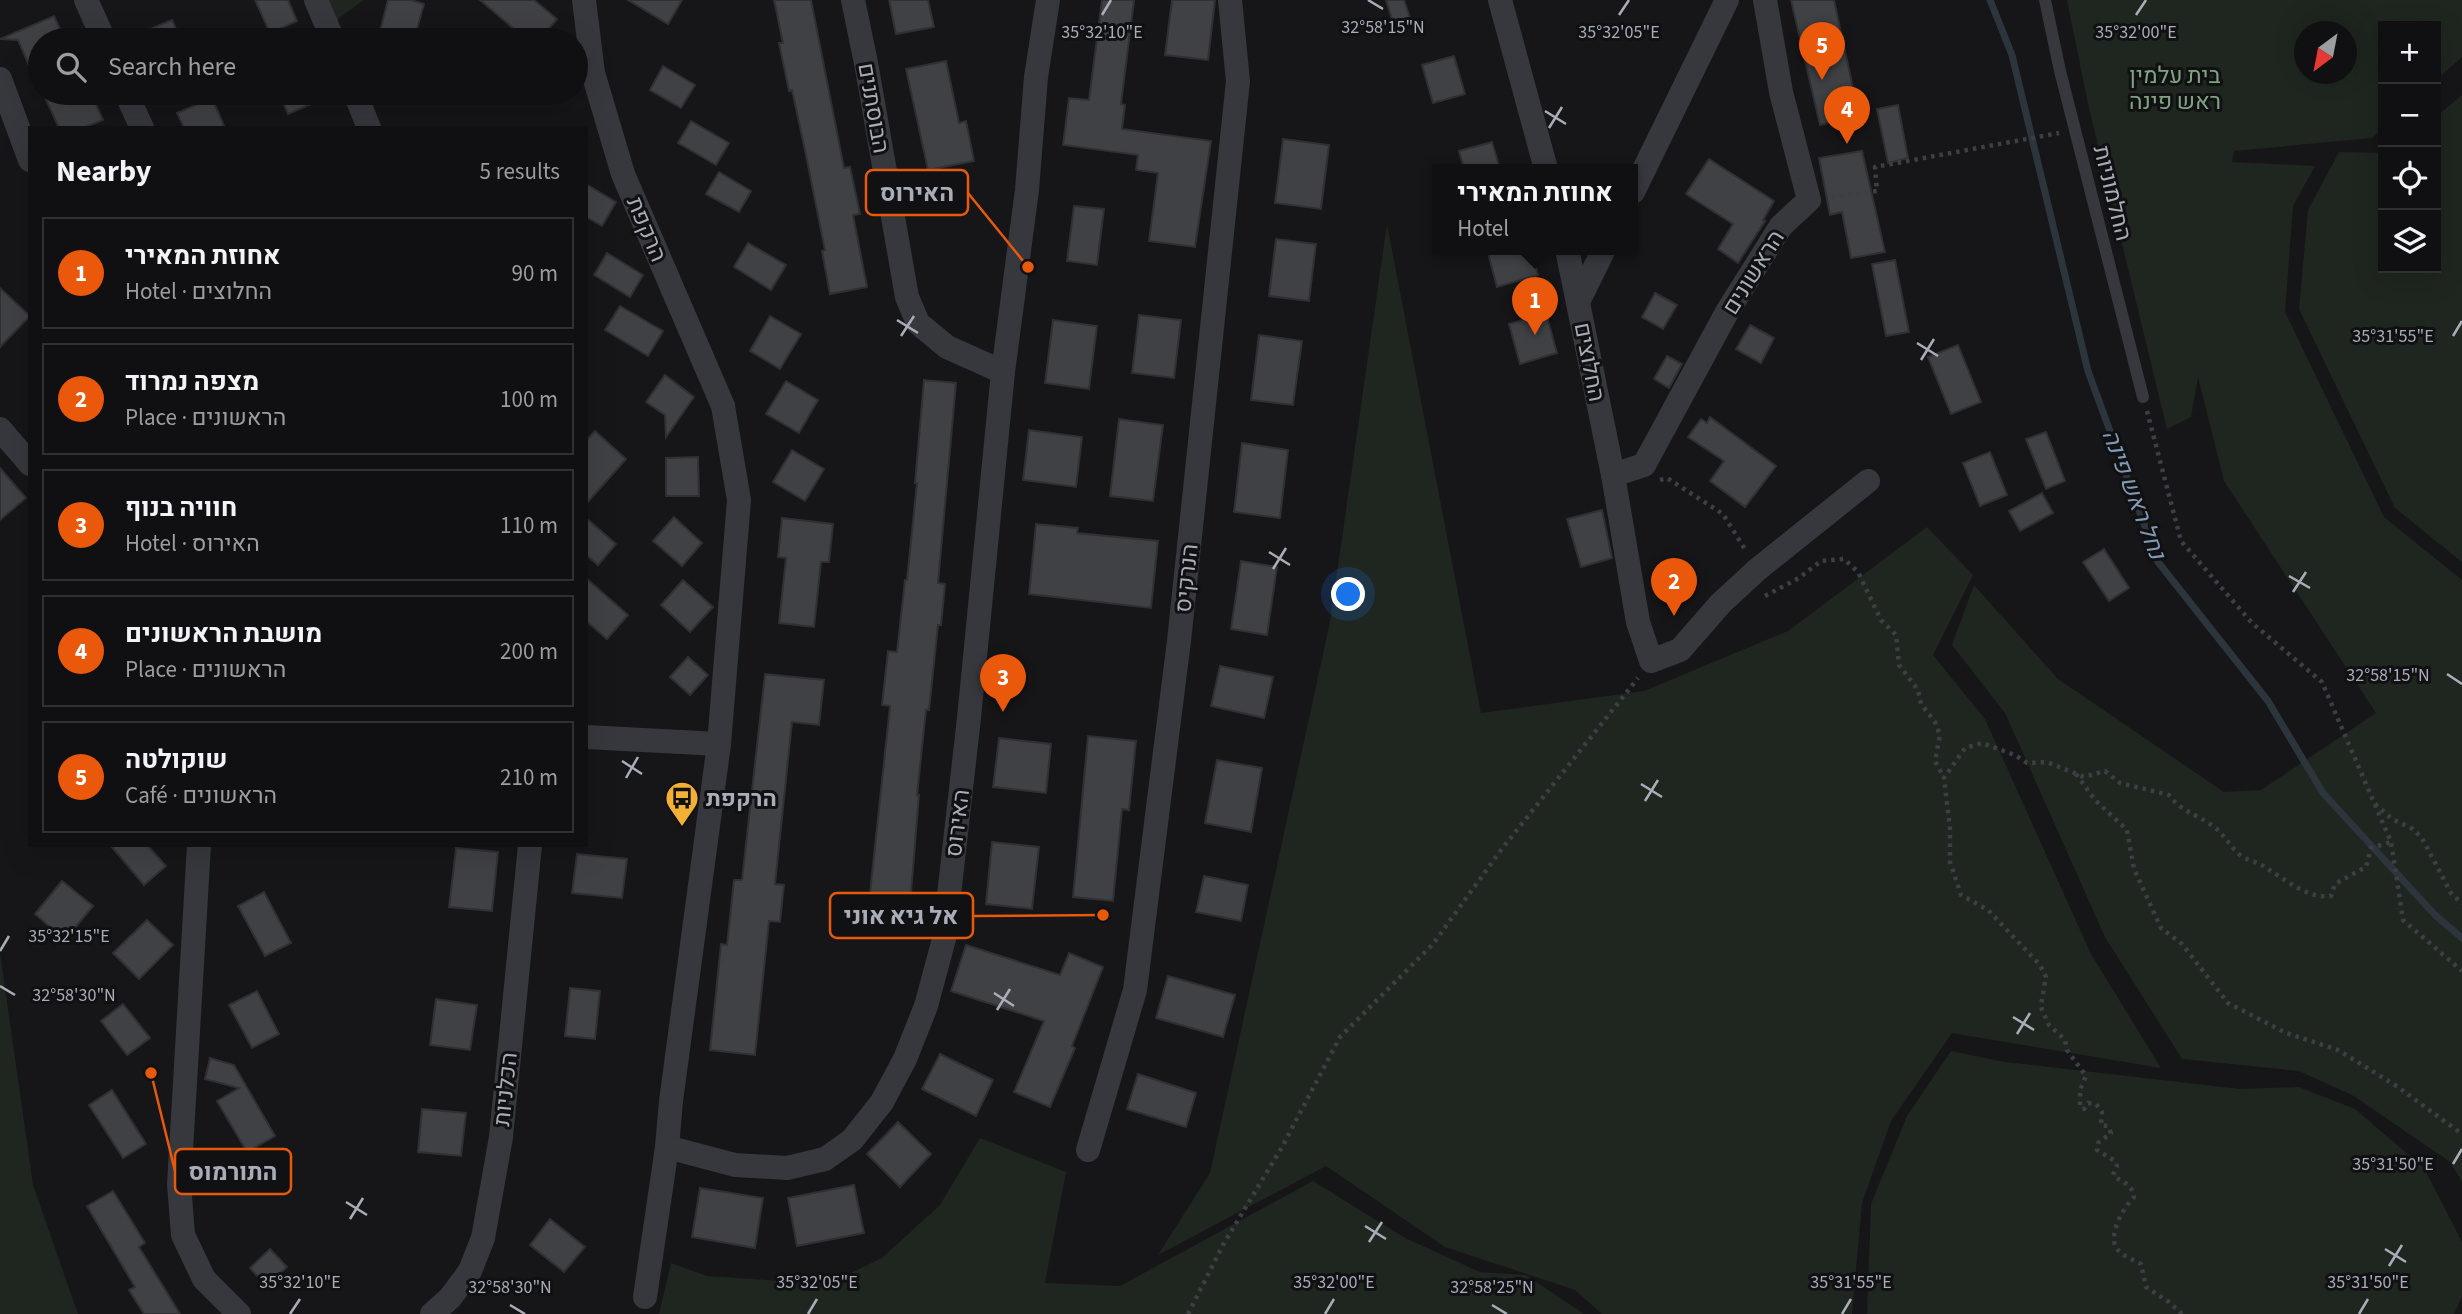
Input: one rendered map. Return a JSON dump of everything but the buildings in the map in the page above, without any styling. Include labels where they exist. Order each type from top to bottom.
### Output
[{"type":"street","points":[[86,0],[98,28]]},
{"type":"street","points":[[316,0],[328,28]]},
{"type":"street","name":"הרקפת","points":[[584,0],[587,28]]},
{"type":"street","name":"הבוסתנים","points":[[853,0],[907,297],[918,323],[947,346],[1003,372]]},
{"type":"street","name":"האירוס","points":[[667,1147],[736,1165],[787,1168],[825,1159],[852,1140],[881,1102],[905,1059],[926,1006],[944,939],[1003,372],[1027,190],[1036,77],[1048,0]]},
{"type":"street","name":"הנרקיס","points":[[1088,1150],[1135,990],[1179,641],[1238,81],[1230,0]]},
{"type":"street","points":[[1500,0],[1545,164]]},
{"type":"street","points":[[1638,182],[1727,0]]},
{"type":"street","points":[[1765,0],[1781,92],[1810,200]]},
{"type":"street","name":"הרקפת","points":[[588,32],[593,73],[623,174],[723,406],[739,499],[719,744],[645,1297]]},
{"type":"street","points":[[0,79],[28,155]]},
{"type":"street","points":[[132,105],[141,126]]},
{"type":"street","points":[[360,105],[368,126]]},
{"type":"street","name":"הראשונים","points":[[1613,475],[1644,465],[1727,312],[1767,248],[1781,226],[1810,200]]},
{"type":"street","name":"החלוצים","points":[[1568,255],[1613,475],[1638,622],[1651,661]]},
{"type":"street","points":[[1578,302],[1601,255]]},
{"type":"street","points":[[0,429],[28,462]]},
{"type":"street","points":[[1651,661],[1680,650],[1720,603],[1868,481]]},
{"type":"street","points":[[588,737],[719,744]]},
{"type":"street","points":[[200,847],[179,1184],[183,1235],[204,1279],[239,1314]]},
{"type":"street","name":"הכלניות","points":[[432,1314],[450,1298],[470,1271],[483,1238],[501,1137],[530,847]]},
{"type":"lane","name":"החלמוניות","points":[[2045,0],[2060,71],[2143,397]]},
{"type":"path","points":[[1810,200],[1877,191],[1875,167],[2075,130]]},
{"type":"path","points":[[2143,397],[2181,541],[2252,623],[2322,682],[2391,842],[2403,920],[2462,971]]},
{"type":"path","points":[[1654,482],[1667,478],[1723,514],[1758,569]]},
{"type":"path","points":[[1821,561],[1844,559],[1857,572],[1881,620],[1896,635],[1899,665],[1918,691],[1921,704],[1935,722],[1940,735],[1935,761],[1944,778],[1950,828],[1950,862],[1961,895],[1989,910],[2040,965],[2046,977],[2042,1010],[2049,1025],[2065,1040],[2067,1050],[2086,1076],[2080,1090],[2080,1107],[2084,1110],[2088,1103],[2096,1104],[2102,1112],[2101,1125],[2108,1126],[2111,1133],[2098,1143],[2097,1150],[2115,1161],[2117,1166],[2113,1175],[2133,1190],[2134,1197],[2121,1214],[2118,1223],[2114,1241],[2117,1249],[2141,1264],[2146,1287],[2169,1301],[2182,1314]]},
{"type":"path","points":[[1188,1314],[1223,1245],[1282,1147],[1340,1037],[1433,944],[1501,850],[1651,661]]},
{"type":"path","points":[[1944,778],[1965,748],[1982,743],[2015,755],[2027,763],[2047,762],[2084,777],[2105,771],[2120,783],[2169,795],[2177,807],[2197,814],[2222,832],[2240,856],[2262,865],[2278,877],[2318,898],[2331,897],[2335,884],[2366,867],[2371,848],[2391,842]]},
{"type":"path","points":[[2076,774],[2095,800],[2127,830],[2134,869],[2161,928],[2182,944],[2228,1003],[2286,1033],[2338,1050],[2398,1087],[2462,1134]]},
{"type":"path","points":[[2374,804],[2392,819],[2413,829],[2421,838],[2451,893],[2462,904]]},
{"type":"green space","points":[[316,0],[364,0],[327,27]]},
{"type":"green space","name":"בית עלמין ראש פינה","points":[[2067,0],[2462,0],[2462,57],[2441,76],[2441,21],[2378,21],[2378,133],[2372,138],[2234,151],[2232,162],[2315,166],[2293,206],[2285,312],[2384,517],[2462,580],[2462,1182],[2450,1162],[2354,1096],[2299,1071],[2182,1059],[2105,937],[2005,713],[1952,645],[1974,585],[2058,679],[2224,792],[2261,790],[2376,713],[2224,481],[2198,377],[2191,417],[2167,429],[2088,104]]},
{"type":"green space","points":[[2462,95],[2462,562],[2395,508],[2299,309],[2308,210],[2339,152],[2378,153],[2378,273],[2441,273],[2441,113]]},
{"type":"green space","points":[[1387,224],[1481,713],[1644,691],[1788,631],[1927,527],[1973,575],[1933,655],[1985,719],[2091,954],[2161,1068],[1952,1033],[1891,1121],[1862,1203],[1852,1314],[1602,1314],[1575,1290],[1445,1247],[1326,1166],[1158,1255],[1210,1173],[1330,622]]},
{"type":"green space","points":[[0,953],[33,1185],[78,1314],[0,1314]]},
{"type":"green space","points":[[1951,1051],[2005,1062],[2240,1089],[2299,1087],[2355,1109],[2424,1168],[2462,1242],[2462,1297],[2454,1314],[1867,1314],[1871,1204],[1907,1116]]},
{"type":"green space","points":[[980,1138],[1066,1172],[1045,1283],[1120,1286],[1313,1181],[1405,1238],[1480,1272],[1526,1275],[1584,1314],[659,1314],[671,1263],[707,1276],[828,1284],[882,1258],[940,1205]]},
{"type":"waterway","name":"נחל ראש פינה","points":[[1990,0],[2012,55],[2088,371],[2158,562],[2268,701],[2323,793],[2435,915],[2462,938]]},
{"type":"place","name":"שוקולטה","points":[[1822,80]]},
{"type":"place","name":"מושבת הראשונים","points":[[1847,144]]},
{"type":"place","name":"האירוס","points":[[1028,267]]},
{"type":"place","name":"אחוזת המאירי","points":[[1535,335]]},
{"type":"place","name":"מצפה נמרוד","points":[[1674,616]]},
{"type":"place","name":"חוויה בנוף","points":[[1003,712]]},
{"type":"place","name":"הרקפת","points":[[682,828]]},
{"type":"place","name":"אל גיא אוני","points":[[1103,915]]},
{"type":"place","name":"התורמוס","points":[[151,1073]]}]
